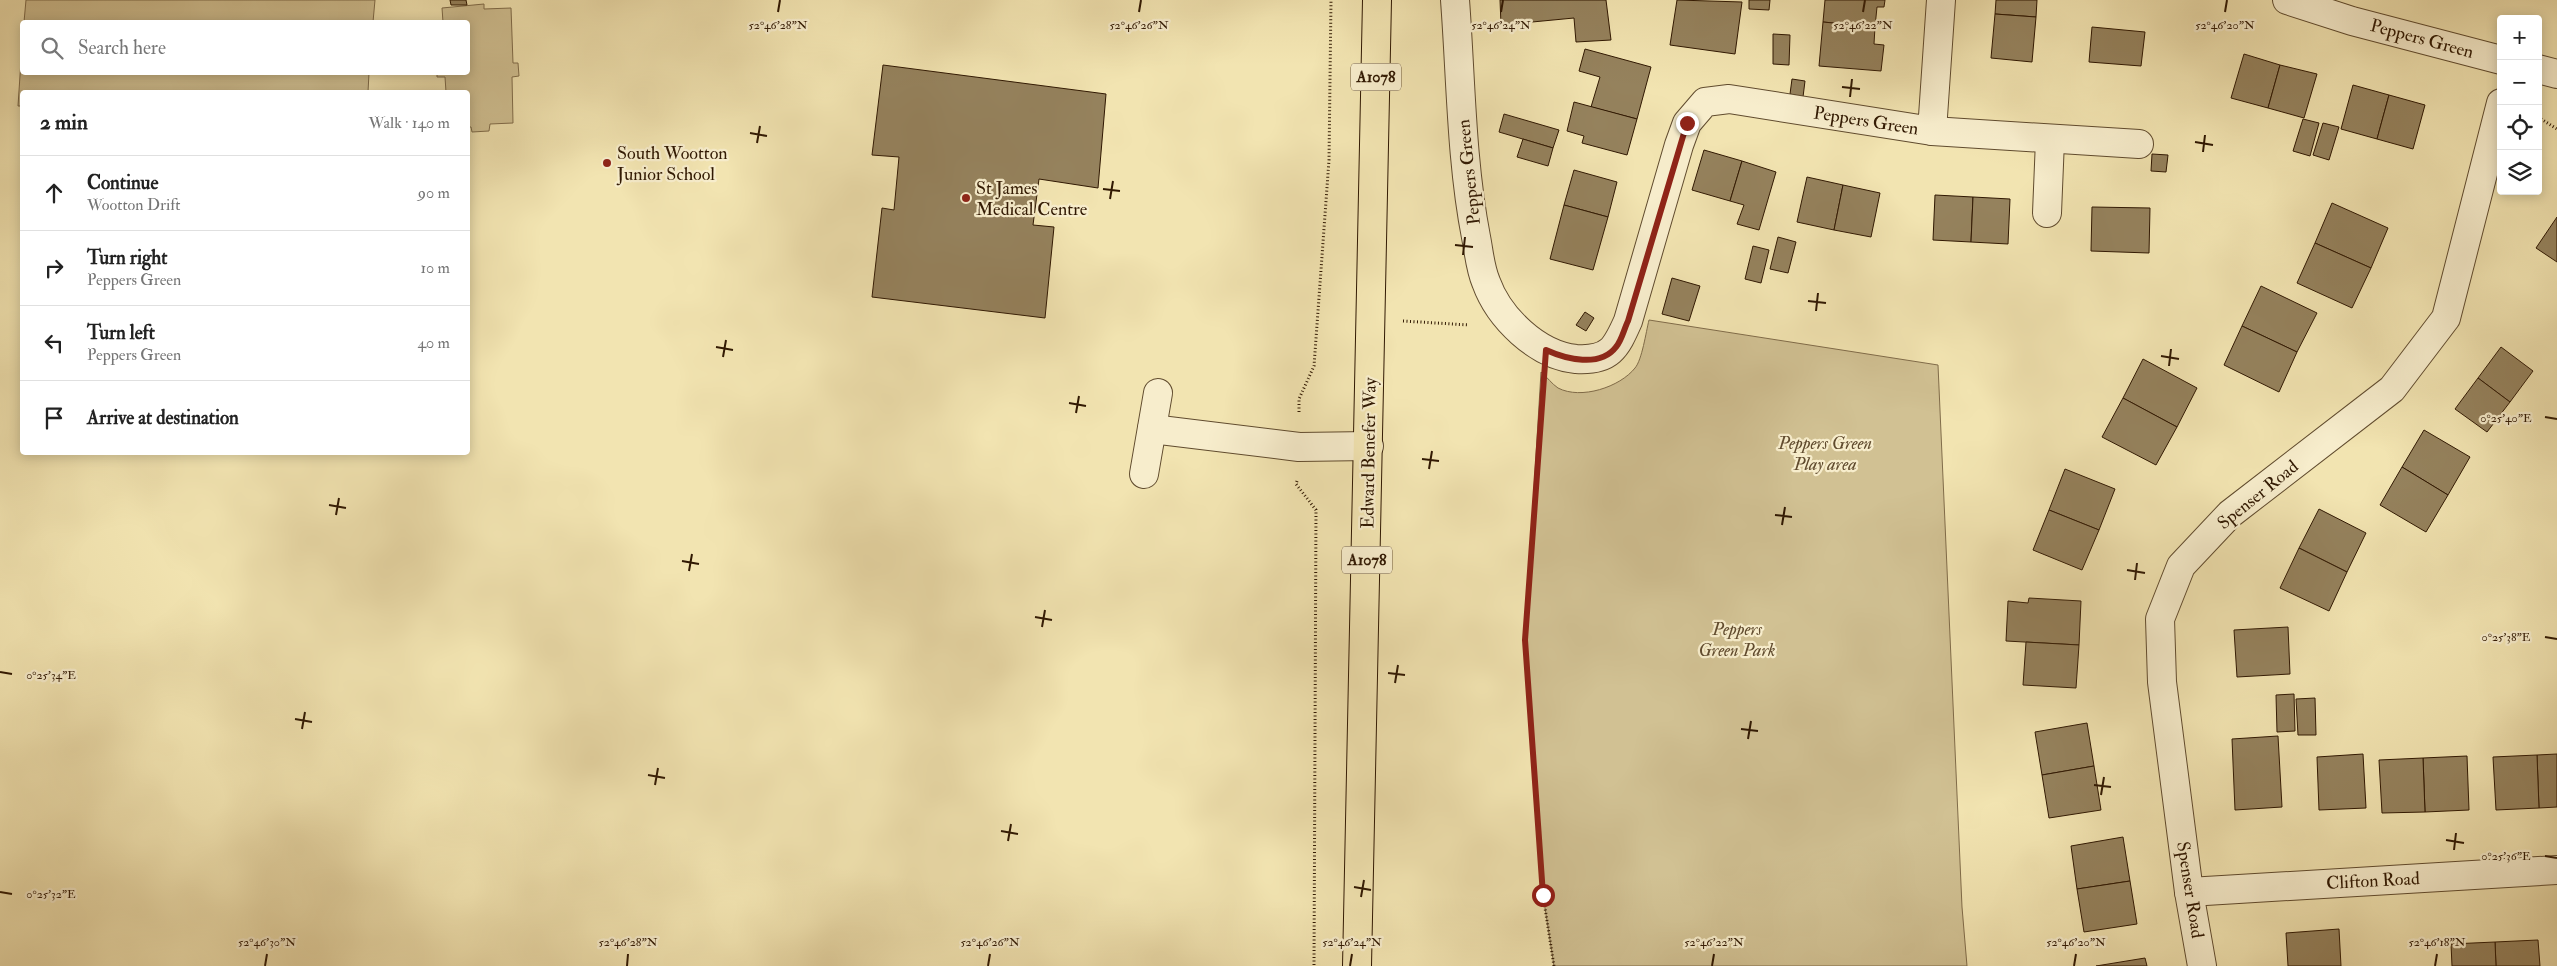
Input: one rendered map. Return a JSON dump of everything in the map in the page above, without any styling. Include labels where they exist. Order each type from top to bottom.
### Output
[{"type":"main road","name":"Edward Benefer Way","points":[[1358,966],[1377,0]]},
{"type":"street","name":"Peppers Green","points":[[1455,0],[1471,212],[1485,280],[1494,300],[1517,328],[1546,350],[1563,358],[1589,360],[1603,356],[1616,347],[1628,321],[1687,123],[1705,102],[1729,99],[1932,131],[2050,140],[2139,144]]},
{"type":"street","name":"Peppers Green","points":[[1932,131],[1941,0]]},
{"type":"street","name":"Peppers Green","points":[[2286,0],[2355,10],[2497,59]]},
{"type":"street","points":[[2542,70],[2557,74]]},
{"type":"street","name":"Spenser Road","points":[[2202,966],[2189,892],[2162,682],[2160,619],[2181,566],[2230,514],[2392,389],[2446,318],[2500,105]]},
{"type":"street","points":[[2047,214],[2050,140]]},
{"type":"street","points":[[1144,474],[1158,393]]},
{"type":"street","points":[[1152,429],[1299,447],[1369,446]]},
{"type":"street","name":"Clifton Road","points":[[2189,892],[2557,870]]},
{"type":"path","points":[[2542,120],[2557,129]]},
{"type":"path","points":[[1400,321],[1517,328]]},
{"type":"path","points":[[1546,350],[1525,640],[1543,895],[1554,966]]},
{"type":"green space","points":[[26,0],[375,0],[373,20],[24,20]]},
{"type":"green space","points":[[484,4],[484,9],[511,8],[513,63],[518,63],[519,76],[512,77],[513,123],[490,124],[489,131],[472,132],[470,127],[470,90],[446,90],[445,77],[437,77],[437,75],[470,75],[470,20],[443,20],[442,8]]},
{"type":"green space","points":[[20,75],[369,75],[368,90],[20,90],[20,106],[18,106]]},
{"type":"green space","name":"Peppers Green Park","points":[[1649,320],[1938,365],[1962,907],[1967,966],[1554,966],[1543,895],[1525,639],[1541,372],[1558,388],[1567,391],[1589,392],[1610,386],[1620,381],[1635,368],[1642,352]]},
{"type":"building","points":[[450,0],[466,0],[467,5],[451,5]]},
{"type":"building","points":[[1500,0],[1606,0],[1611,40],[1576,42],[1574,18],[1501,25]]},
{"type":"building","points":[[1677,0],[1742,2],[1735,54],[1670,45]]},
{"type":"building","points":[[1749,0],[1770,0],[1769,10],[1749,9]]},
{"type":"building","points":[[1825,0],[1885,0],[1884,7],[1877,7],[1875,27],[1823,22]]},
{"type":"building","points":[[1996,0],[2037,0],[2036,17],[1995,14]]},
{"type":"building","points":[[1995,14],[2036,17],[2032,62],[1991,58]]},
{"type":"building","points":[[1823,22],[1875,27],[1874,44],[1884,45],[1881,71],[1819,66]]},
{"type":"building","points":[[2092,27],[2145,32],[2141,66],[2089,62]]},
{"type":"building","points":[[1773,34],[1790,35],[1789,65],[1773,64]]},
{"type":"building","points":[[1585,49],[1651,67],[1637,119],[1591,107],[1600,77],[1579,71]]},
{"type":"building","points":[[2244,54],[2280,65],[2268,108],[2231,98]]},
{"type":"building","name":"St James Medical Centre","points":[[883,65],[1106,94],[1098,188],[1039,179],[1033,225],[1054,227],[1045,318],[872,297],[882,208],[894,210],[899,157],[872,155]]},
{"type":"building","points":[[2280,65],[2317,74],[2304,118],[2268,108]]},
{"type":"building","points":[[1792,79],[1805,81],[1803,97],[1790,94]]},
{"type":"building","points":[[2353,85],[2389,95],[2377,139],[2341,129]]},
{"type":"building","points":[[2389,95],[2425,105],[2413,149],[2377,139]]},
{"type":"building","points":[[1574,102],[1637,119],[1627,155],[1582,143],[1584,136],[1567,131]]},
{"type":"building","points":[[1504,114],[1559,130],[1553,148],[1499,132]]},
{"type":"building","points":[[2303,119],[2319,123],[2310,156],[2293,151]]},
{"type":"building","points":[[2323,123],[2339,127],[2329,160],[2313,155]]},
{"type":"building","points":[[1523,139],[1553,148],[1548,166],[1517,157]]},
{"type":"building","points":[[1704,150],[1742,161],[1730,201],[1692,190]]},
{"type":"building","points":[[2152,154],[2168,155],[2166,172],[2151,171]]},
{"type":"building","points":[[1742,161],[1776,172],[1759,230],[1737,224],[1744,205],[1730,201]]},
{"type":"building","points":[[1574,170],[1617,182],[1608,217],[1564,205]]},
{"type":"building","points":[[1807,177],[1843,185],[1834,230],[1797,222]]},
{"type":"building","points":[[1843,185],[1880,193],[1871,237],[1834,230]]},
{"type":"building","points":[[1935,195],[1973,197],[1971,242],[1933,240]]},
{"type":"building","points":[[1973,197],[2010,199],[2008,244],[1971,242]]},
{"type":"building","points":[[2332,203],[2388,228],[2371,268],[2315,243]]},
{"type":"building","points":[[1564,205],[1608,217],[1593,270],[1550,259]]},
{"type":"building","points":[[2092,207],[2150,208],[2149,253],[2091,251]]},
{"type":"building","points":[[2557,217],[2557,262],[2536,248]]},
{"type":"building","points":[[1778,237],[1796,242],[1788,273],[1770,269]]},
{"type":"building","points":[[2315,243],[2371,268],[2352,308],[2297,283]]},
{"type":"building","points":[[1753,246],[1769,250],[1761,283],[1745,279]]},
{"type":"building","points":[[1672,278],[1700,286],[1689,321],[1662,314]]},
{"type":"building","points":[[2261,286],[2317,313],[2297,352],[2242,326]]},
{"type":"building","points":[[1585,312],[1594,318],[1586,331],[1576,325]]},
{"type":"building","points":[[2242,326],[2297,352],[2279,392],[2224,365]]},
{"type":"building","points":[[2501,347],[2533,371],[2510,402],[2478,378]]},
{"type":"building","points":[[2143,359],[2197,388],[2177,427],[2123,398]]},
{"type":"building","points":[[2478,378],[2510,402],[2487,432],[2455,409]]},
{"type":"building","points":[[2123,398],[2177,427],[2156,465],[2102,437]]},
{"type":"building","points":[[2424,430],[2470,457],[2448,495],[2402,467]]},
{"type":"building","points":[[2402,467],[2448,495],[2426,532],[2380,505]]},
{"type":"building","points":[[2065,469],[2115,489],[2099,530],[2049,510]]},
{"type":"building","points":[[2319,509],[2366,533],[2347,572],[2299,548]]},
{"type":"building","points":[[2049,510],[2099,530],[2082,570],[2033,550]]},
{"type":"building","points":[[2299,548],[2347,572],[2329,611],[2280,588]]},
{"type":"building","points":[[2029,598],[2081,601],[2079,645],[2006,641],[2008,601],[2028,603]]},
{"type":"building","points":[[2288,627],[2290,674],[2237,677],[2234,630]]},
{"type":"building","points":[[2026,642],[2079,645],[2076,688],[2023,685]]},
{"type":"building","points":[[2294,694],[2295,731],[2277,732],[2276,695]]},
{"type":"building","points":[[2315,698],[2316,735],[2298,735],[2296,699]]},
{"type":"building","points":[[2087,723],[2094,766],[2042,775],[2035,732]]},
{"type":"building","points":[[2278,736],[2282,807],[2235,810],[2232,739]]},
{"type":"building","points":[[2363,754],[2366,808],[2319,810],[2317,757]]},
{"type":"building","points":[[2557,754],[2557,807],[2539,808],[2537,755]]},
{"type":"building","points":[[2537,755],[2539,808],[2496,810],[2493,757]]},
{"type":"building","points":[[2467,756],[2469,810],[2425,812],[2423,758]]},
{"type":"building","points":[[2423,758],[2425,812],[2382,813],[2379,760]]},
{"type":"building","points":[[2094,766],[2101,810],[2049,818],[2042,775]]},
{"type":"building","points":[[2123,837],[2130,881],[2077,889],[2071,846]]},
{"type":"building","points":[[2130,881],[2137,924],[2084,932],[2077,889]]},
{"type":"building","points":[[2339,929],[2341,966],[2288,966],[2286,933]]},
{"type":"building","points":[[2538,940],[2540,966],[2496,966],[2495,942]]},
{"type":"building","points":[[2495,942],[2496,966],[2452,966],[2451,944]]},
{"type":"building","points":[[2145,958],[2147,966],[2096,966]]},
{"type":"place","name":"South Wootton Junior School","points":[[607,163]]},
{"type":"place","name":"St James Medical Centre","points":[[966,198]]},
{"type":"route","points":[[1543,895],[1525,640],[1546,350],[1563,358],[1589,360],[1603,356],[1616,347],[1628,321],[1687,123]]},
{"type":"park label","name":"Peppers Green Play area","points":[[1825,453]]}]
